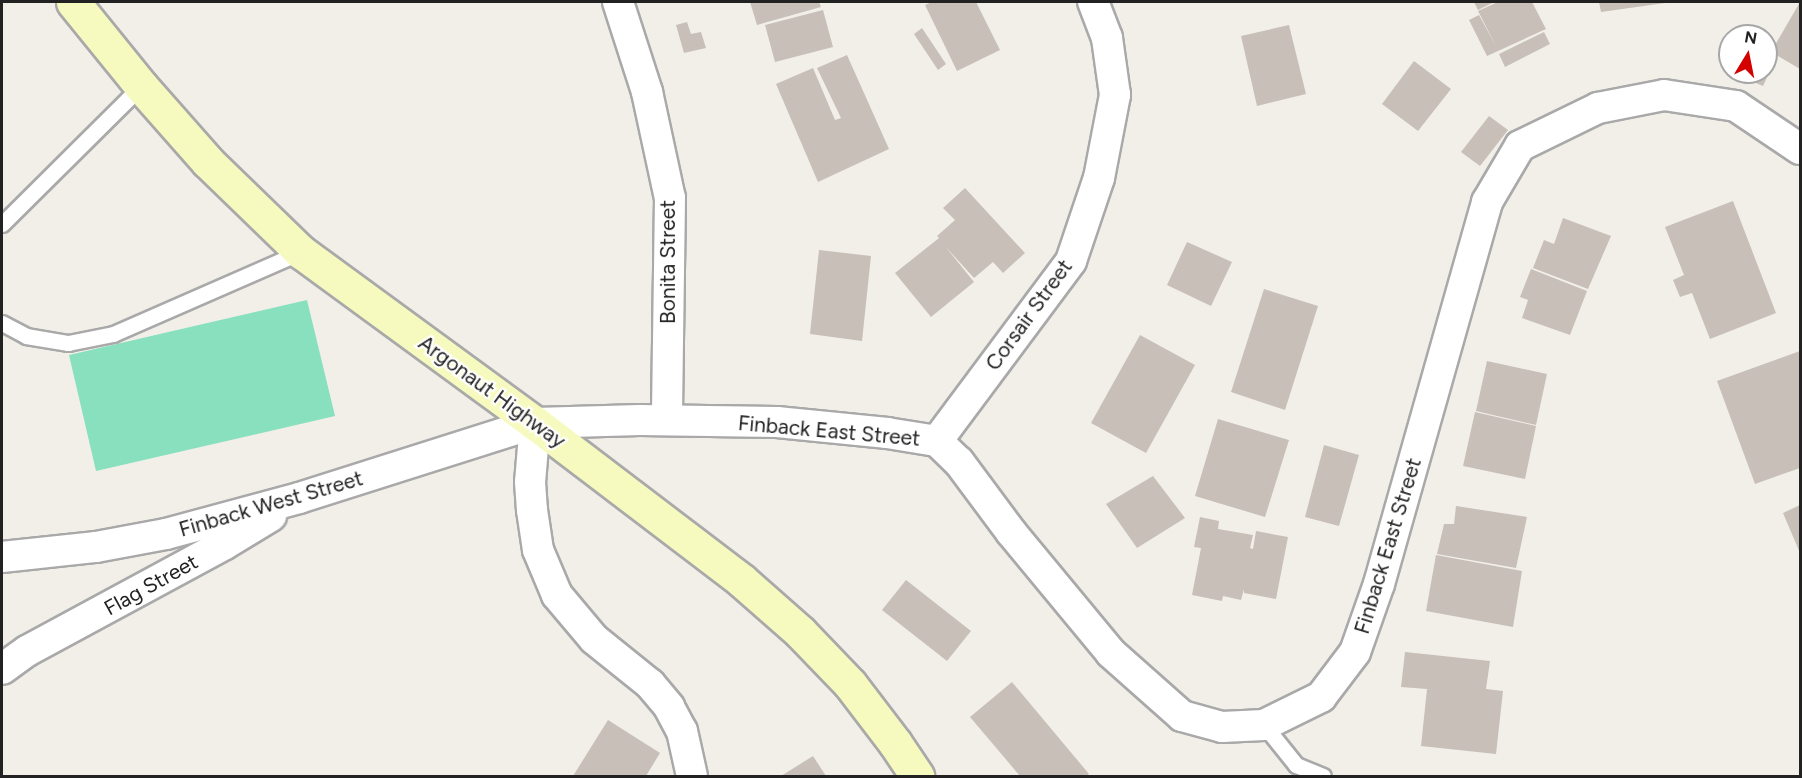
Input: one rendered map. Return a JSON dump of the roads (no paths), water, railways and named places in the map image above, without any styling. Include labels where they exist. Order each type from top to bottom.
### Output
[{"type":"street","name":"Argonaut Highway","points":[[73,2],[141,86],[208,162],[301,252],[535,423],[741,580],[800,632],[850,684],[896,743],[916,777]]},
{"type":"street","name":"Bonita Street","points":[[618,2],[647,92],[670,198],[667,420]]},
{"type":"street","name":"Corsair Street","points":[[937,441],[1071,261],[1099,178],[1115,95],[1107,38],[1093,2]]},
{"type":"street","name":"Finback East Street","points":[[535,423],[667,420],[777,422],[887,433],[937,441],[959,462],[1011,532],[1111,653],[1182,716],[1222,727],[1264,725],[1321,697],[1355,652],[1379,584],[1487,202],[1520,146],[1598,108],[1664,95],[1736,106],[1800,149]]},
{"type":"street","name":"Finback West Street","points":[[2,557],[96,548],[143,538],[299,498],[535,423]]},
{"type":"street","points":[[535,423],[530,482],[532,510],[538,550],[557,596],[594,639],[650,684],[669,707],[682,731],[692,777]]},
{"type":"street","name":"Flag Street","points":[[2,669],[27,651],[225,544],[299,498]]},
{"type":"lane","points":[[2,224],[141,86]]},
{"type":"lane","points":[[2,323],[26,336],[68,343],[113,334],[301,252]]},
{"type":"lane","points":[[1264,725],[1296,765],[1323,777]]}]
